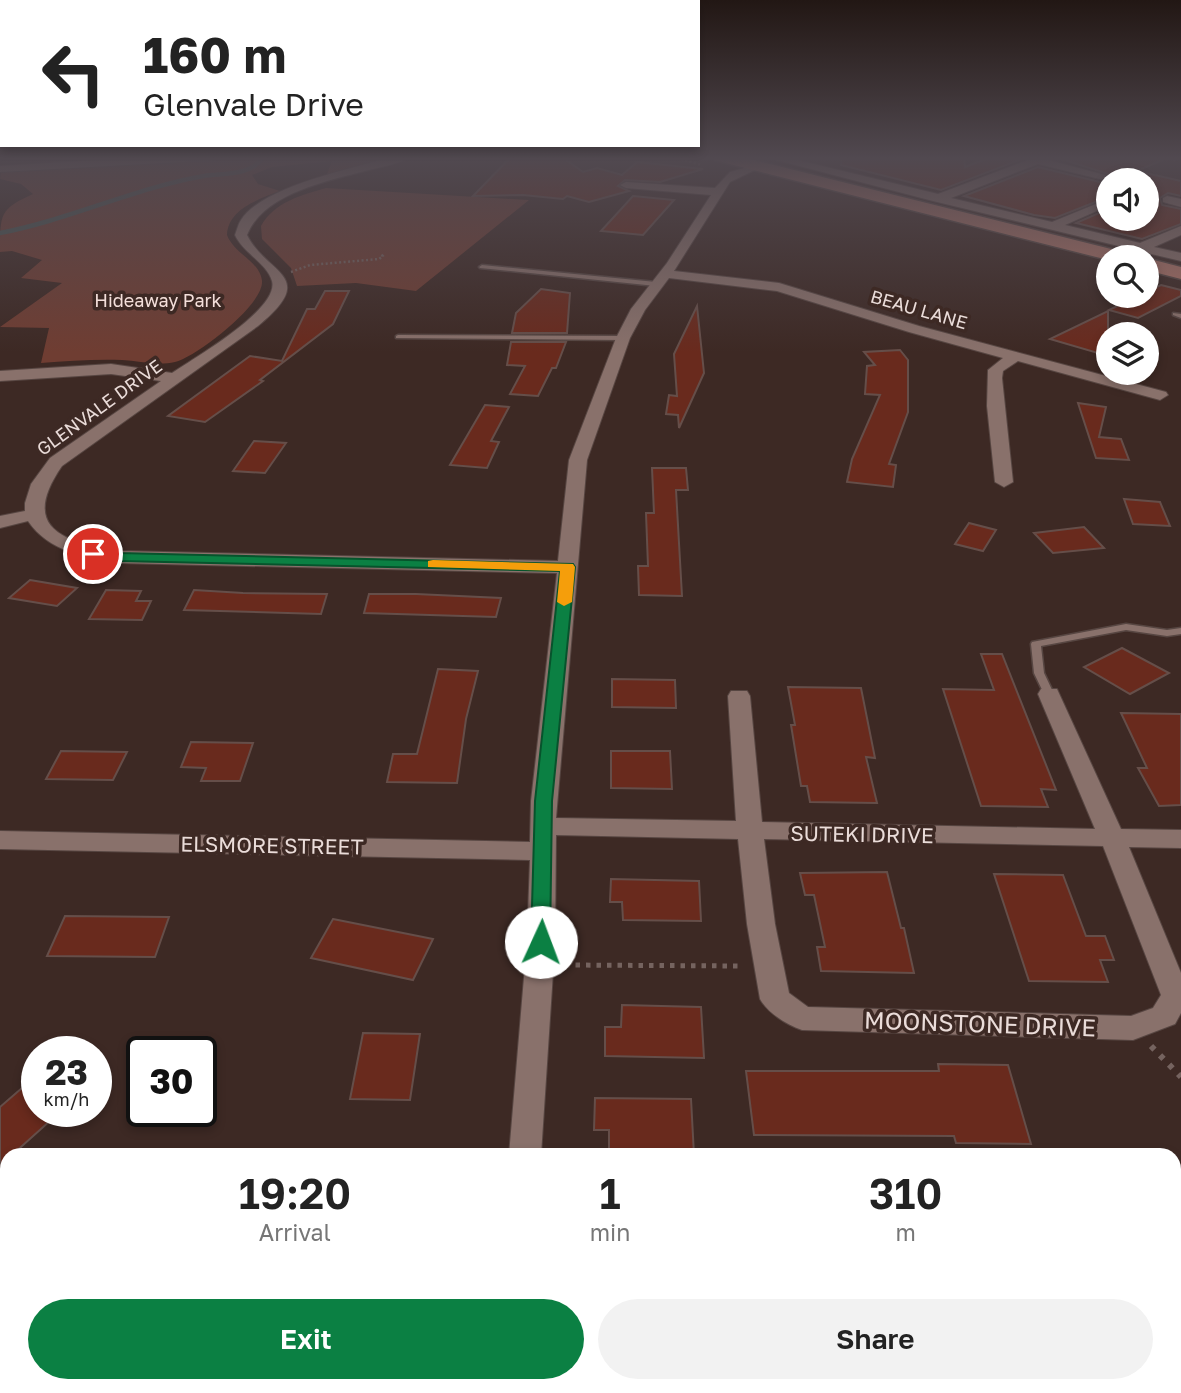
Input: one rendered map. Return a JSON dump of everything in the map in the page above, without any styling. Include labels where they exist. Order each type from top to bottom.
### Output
[{"type":"main road","points":[[979,222],[1096,251]]},
{"type":"main road","points":[[1159,262],[1181,272]]},
{"type":"street","name":"GLENVALE DRIVE","points":[[27,516],[25,501],[37,478],[264,315],[278,295],[280,285],[277,275],[248,247],[241,235],[244,222]]},
{"type":"street","points":[[526,1148],[539,965],[544,801],[578,460],[623,338],[638,309],[700,222]]},
{"type":"street","points":[[1035,222],[1110,245]]},
{"type":"street","points":[[1052,226],[1061,222]]},
{"type":"street","points":[[1159,245],[1181,229]]},
{"type":"street","points":[[1159,256],[1181,257]]},
{"type":"street","name":"BEAU LANE","points":[[661,279],[779,287],[1014,357],[1160,395]]},
{"type":"street","points":[[1004,482],[1003,455],[995,411],[994,376],[997,369],[1014,357]]},
{"type":"street","points":[[0,376],[111,369],[174,378]]},
{"type":"street","points":[[0,522],[27,516],[34,527],[50,539],[81,551],[119,557],[568,567]]},
{"type":"street","points":[[1049,694],[1112,837]]},
{"type":"street","name":"MOONSTONE DRIVE","points":[[738,696],[749,832],[768,965],[775,999],[802,1018],[1133,1028],[1164,1016],[1176,996],[1112,837]]},
{"type":"street","name":"SUTEKI DRIVE","points":[[543,839],[749,832],[1181,839]]},
{"type":"street","name":"ELSMORE STREET","points":[[0,840],[543,839]]},
{"type":"lane","points":[[482,267],[661,279]]},
{"type":"lane","points":[[398,337],[623,338]]},
{"type":"lane","points":[[1049,694],[1040,673],[1036,644],[1126,627],[1167,633],[1181,631]]},
{"type":"path","points":[[290,272],[310,265],[379,259],[383,256],[380,254]]},
{"type":"path","points":[[539,965],[768,965]]},
{"type":"path","points":[[1133,1028],[1181,1077]]},
{"type":"green space","name":"Hideaway Park","points":[[2,222],[231,222],[227,235],[230,242],[257,268],[262,281],[260,291],[227,329],[198,351],[175,362],[162,364],[82,360],[41,363],[49,328],[0,327],[62,283],[21,278],[42,260],[12,251],[0,252]]},
{"type":"green space","name":"Hideaway Park","points":[[264,222],[502,222],[416,291],[356,283],[297,286],[291,268],[262,239],[261,226]]},
{"type":"building","points":[[609,222],[655,222],[643,235],[601,231]]},
{"type":"building","points":[[1096,222],[1096,228],[1076,223]]},
{"type":"building","points":[[1159,222],[1181,222],[1181,224],[1142,239],[1109,231],[1159,231]]},
{"type":"building","points":[[1159,286],[1181,290],[1181,296],[1159,307]]},
{"type":"building","points":[[541,289],[570,293],[567,333],[512,333],[516,313]]},
{"type":"building","points":[[325,291],[349,291],[333,324],[260,380],[263,381],[205,422],[168,416],[250,356],[282,361],[307,309],[315,309]]},
{"type":"building","points":[[697,306],[704,373],[679,428],[678,415],[666,414],[669,395],[677,396],[674,354]]},
{"type":"building","points":[[1113,308],[1158,308],[1138,318],[1109,310]]},
{"type":"building","points":[[1108,311],[1108,322],[1096,322],[1096,352],[1050,339]]},
{"type":"building","points":[[511,342],[566,342],[556,368],[552,368],[538,396],[510,394],[525,366],[507,365]]},
{"type":"building","points":[[900,350],[908,360],[908,412],[889,464],[896,465],[893,487],[847,482],[852,459],[880,395],[865,394],[867,366],[875,365],[864,352]]},
{"type":"building","points":[[1078,403],[1106,407],[1099,437],[1121,439],[1129,460],[1096,458]]},
{"type":"building","points":[[485,405],[509,407],[491,441],[499,442],[487,468],[450,465]]},
{"type":"building","points":[[254,441],[286,443],[265,473],[233,471]]},
{"type":"building","points":[[652,468],[686,468],[688,490],[676,490],[682,596],[639,595],[638,566],[648,566],[646,513],[654,513]]},
{"type":"building","points":[[1124,499],[1160,502],[1170,526],[1133,524]]},
{"type":"building","points":[[969,523],[996,530],[983,551],[955,544]]},
{"type":"building","points":[[1084,527],[1104,548],[1053,553],[1034,533]]},
{"type":"building","points":[[30,580],[77,588],[57,606],[9,598]]},
{"type":"building","points":[[106,590],[141,591],[136,601],[151,601],[142,620],[89,619]]},
{"type":"building","points":[[194,590],[327,594],[321,614],[184,610]]},
{"type":"building","points":[[369,594],[501,598],[496,617],[364,613]]},
{"type":"building","points":[[1122,648],[1169,673],[1130,694],[1084,667]]},
{"type":"building","points":[[981,654],[1002,654],[1056,790],[1041,789],[1048,807],[981,806],[943,689],[994,690]]},
{"type":"building","points":[[438,669],[478,671],[466,719],[457,783],[387,782],[393,754],[417,754]]},
{"type":"building","points":[[612,679],[675,680],[676,708],[612,707]]},
{"type":"building","points":[[788,687],[861,688],[875,758],[866,757],[877,803],[810,802],[807,786],[801,786]]},
{"type":"building","points":[[1121,713],[1181,714],[1181,805],[1159,806],[1138,768],[1147,768]]},
{"type":"building","points":[[191,742],[253,743],[240,781],[201,781],[206,768],[181,767]]},
{"type":"building","points":[[61,751],[127,752],[113,780],[46,779]]},
{"type":"building","points":[[611,751],[670,751],[672,789],[611,788]]},
{"type":"building","points":[[887,872],[914,973],[821,971],[817,947],[825,947],[814,895],[805,895],[800,873]]},
{"type":"building","points":[[994,874],[1063,875],[1086,936],[1105,936],[1114,960],[1100,960],[1108,982],[1029,981]]},
{"type":"building","points":[[611,879],[699,881],[701,921],[623,920],[622,902],[610,902]]},
{"type":"building","points":[[65,916],[169,917],[155,957],[47,956]]},
{"type":"building","points":[[333,919],[433,939],[413,980],[311,958]]},
{"type":"building","points":[[622,1005],[701,1007],[704,1058],[605,1056],[605,1027],[621,1027]]},
{"type":"building","points":[[363,1033],[420,1034],[410,1100],[350,1099]]},
{"type":"building","points":[[938,1064],[1008,1065],[1031,1144],[956,1143],[954,1136],[754,1135],[746,1071],[939,1071]]},
{"type":"building","points":[[21,1089],[21,1127],[43,1127],[20,1148],[0,1148],[0,1107]]},
{"type":"building","points":[[595,1098],[691,1099],[694,1148],[609,1148],[609,1130],[594,1130]]},
{"type":"waterway","points":[[0,233],[44,222]]},
{"type":"slow traffic","points":[[433,564],[568,567],[564,602]]},
{"type":"route","points":[[93,554],[119,557],[568,567],[544,801],[541,942]]}]
